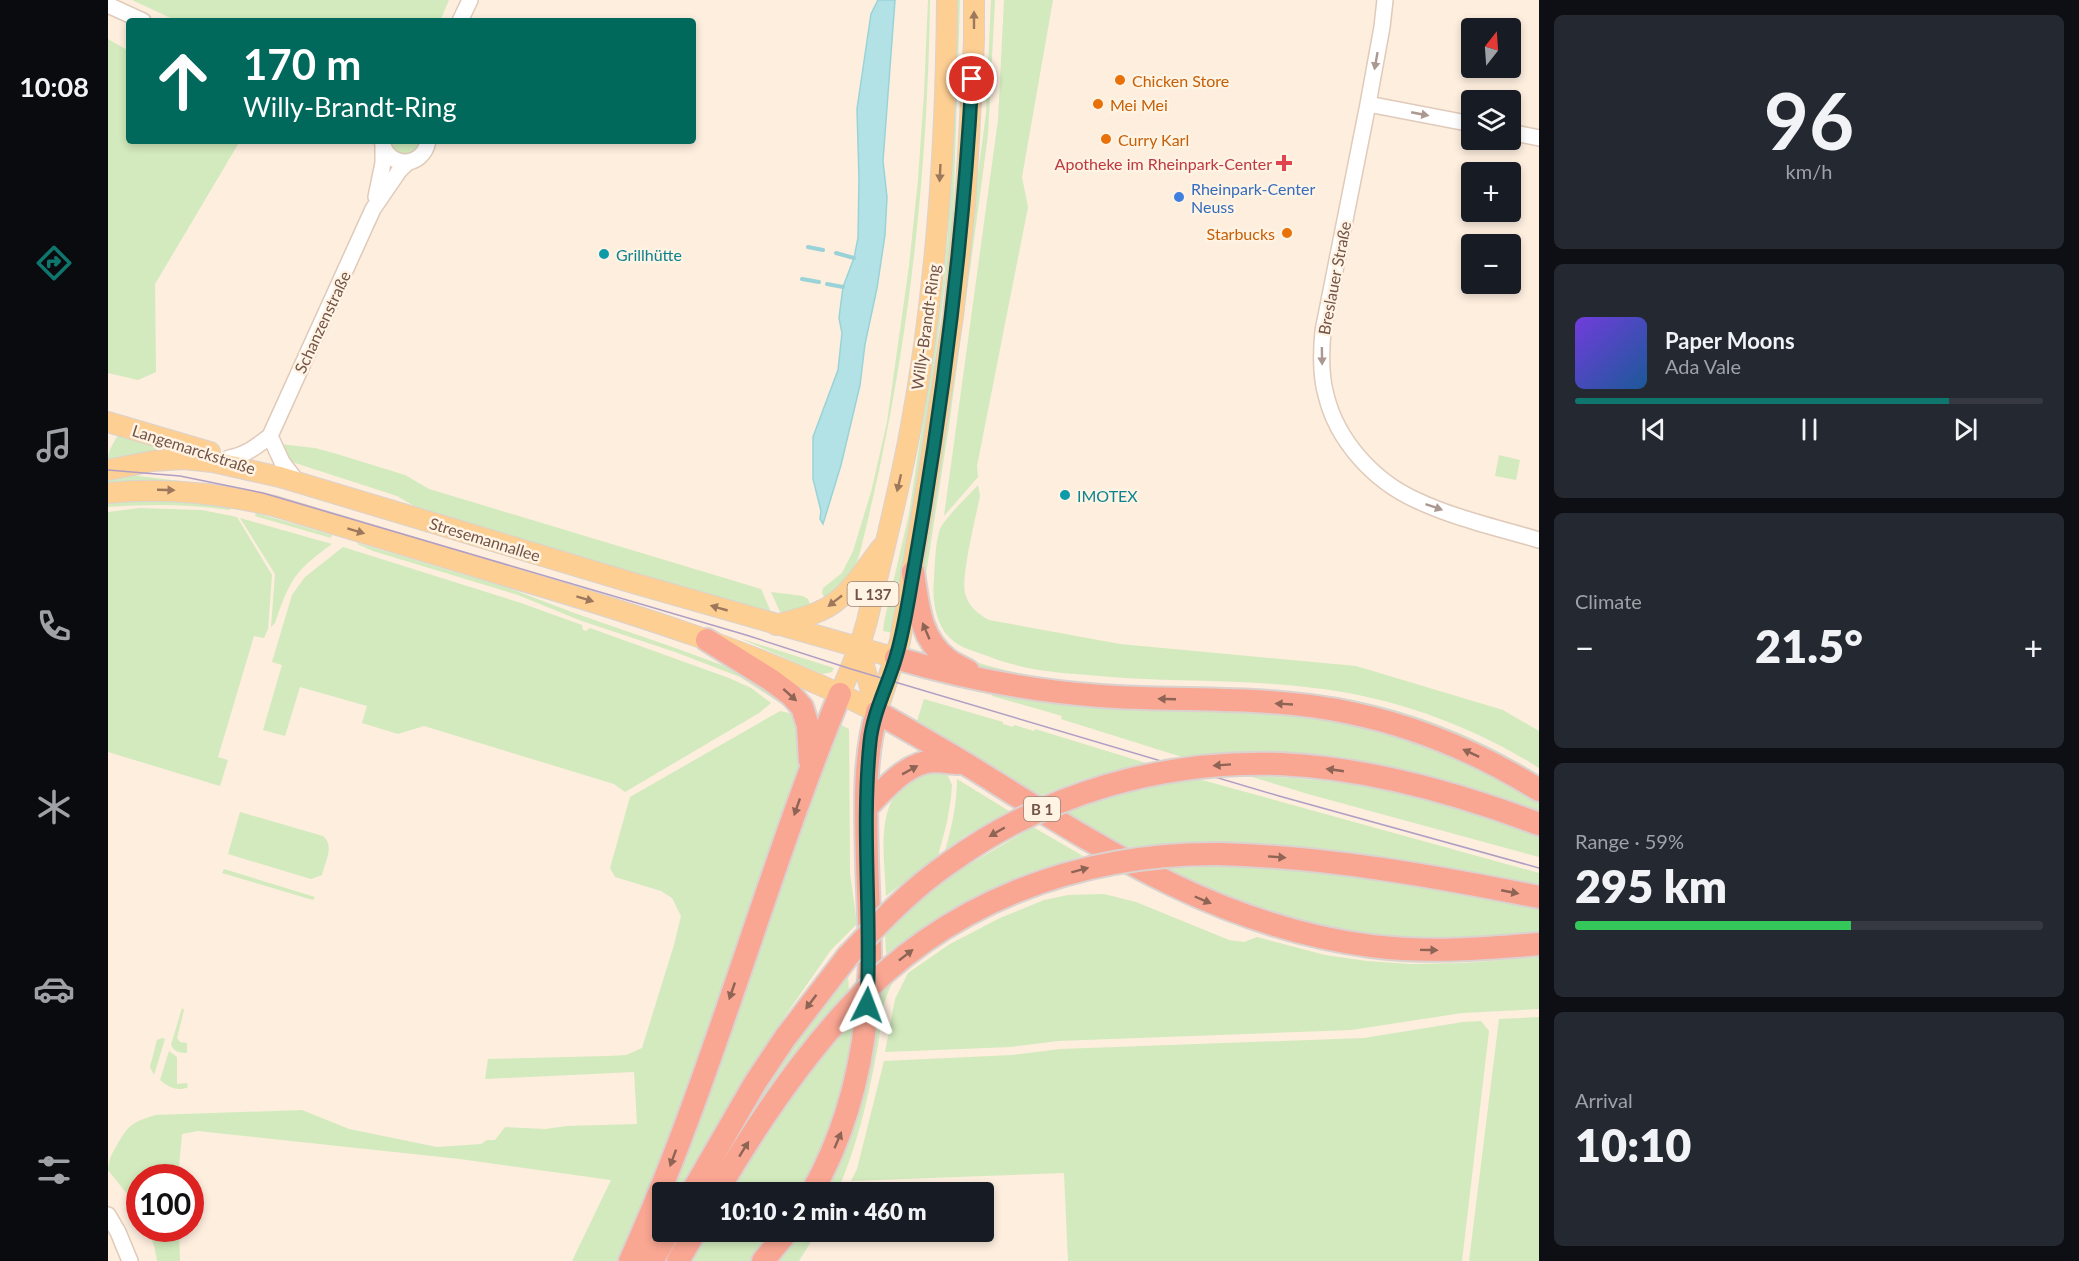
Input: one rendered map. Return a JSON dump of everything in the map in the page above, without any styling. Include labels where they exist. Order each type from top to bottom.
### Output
[{"type":"highway","points":[[913,572],[924,631],[932,644],[947,659],[984,681]]},
{"type":"highway","points":[[707,640],[771,680],[791,695],[802,707],[808,726],[809,772]]},
{"type":"highway","points":[[893,665],[1032,689],[1101,696],[1296,705],[1349,712],[1394,723],[1441,739],[1539,790]]},
{"type":"highway","points":[[630,1261],[672,1162],[809,772],[840,694]]},
{"type":"highway","points":[[818,1182],[841,1132],[862,1050],[870,961],[866,808],[870,743],[877,712],[1081,836],[1151,875],[1223,908],[1257,920],[1332,939],[1371,946],[1416,950],[1470,950],[1539,944]]},
{"type":"highway","points":[[866,808],[898,776],[917,765],[934,761],[966,764]]},
{"type":"highway","name":"B 1","points":[[698,1182],[755,1083],[785,1038],[848,956],[883,919],[948,863],[1013,823],[1048,806],[1087,791],[1157,772],[1225,764],[1281,764],[1324,768],[1389,779],[1430,789],[1539,824]]},
{"type":"highway","points":[[723,1182],[801,1065],[848,1008],[880,976],[929,938],[986,904],[1056,876],[1128,860],[1219,854],[1298,858],[1362,865],[1539,897]]},
{"type":"highway","points":[[652,1261],[663,1242]]},
{"type":"highway","points":[[678,1261],[689,1242]]},
{"type":"highway","points":[[764,1261],[779,1242]]},
{"type":"main road","name":"Willy-Brandt-Ring","points":[[859,648],[886,541],[911,426],[930,301],[939,196],[947,0]]},
{"type":"main road","name":"Willy-Brandt-Ring","points":[[893,665],[913,572],[952,316],[965,204],[974,51],[974,0]]},
{"type":"main road","name":"Langemarckstraße","points":[[108,422],[229,458],[289,480]]},
{"type":"main road","name":"Stresemannallee","points":[[108,470],[183,459],[213,462],[289,480],[859,648],[893,665]]},
{"type":"main road","name":"Stresemannallee","points":[[108,493],[138,490],[184,490],[262,503],[629,613],[747,654],[877,712]]},
{"type":"main road","points":[[776,625],[810,616],[835,603],[848,591],[886,541]]},
{"type":"main road","points":[[859,648],[877,712]]},
{"type":"main road","name":"L 137","points":[[840,694],[859,648]]},
{"type":"main road","points":[[840,694],[869,682],[893,665]]},
{"type":"main road","name":"L 137","points":[[877,712],[893,665]]},
{"type":"street","points":[[461,18],[470,0]]},
{"type":"street","name":"Breslauer Straße","points":[[1385,0],[1368,104],[1323,331],[1321,352],[1325,394],[1332,414],[1355,452],[1383,480],[1400,492],[1433,507],[1539,540]]},
{"type":"street","points":[[108,5],[136,18]]},
{"type":"street","points":[[1368,104],[1461,122]]},
{"type":"street","points":[[1521,134],[1539,138]]},
{"type":"street","name":"Schanzenstraße","points":[[382,144],[394,160],[412,161]]},
{"type":"street","name":"Schanzenstraße","points":[[373,209],[381,176],[382,144]]},
{"type":"street","name":"Schanzenstraße","points":[[270,436],[373,209],[399,171],[407,163],[422,155],[427,144]]},
{"type":"street","points":[[229,458],[253,449],[270,436],[289,480]]},
{"type":"street","points":[[108,1215],[130,1261]]},
{"type":"green space","points":[[132,0],[449,0],[441,18],[171,18]]},
{"type":"green space","points":[[928,0],[930,0],[929,57],[922,172],[910,286],[893,400],[858,558],[849,576],[827,602],[822,593],[823,588],[842,573],[853,551],[871,492],[887,422],[909,266],[918,180]]},
{"type":"green space","points":[[956,0],[960,0],[953,224],[926,428],[893,633],[883,631],[884,622],[909,514],[941,300],[948,234]]},
{"type":"green space","points":[[991,0],[995,0],[988,135],[949,426],[926,574],[926,595],[921,580],[924,555],[986,113]]},
{"type":"green space","points":[[1004,0],[1053,0],[1022,177],[1028,207],[977,466],[978,477],[944,516],[998,120]]},
{"type":"green space","points":[[108,39],[126,49],[126,144],[238,144],[155,284],[156,372],[138,380],[108,373]]},
{"type":"green space","points":[[391,144],[419,144],[411,154],[404,155],[395,152]]},
{"type":"green space","points":[[120,430],[195,452],[108,460]]},
{"type":"green space","points":[[280,444],[315,448],[337,454],[405,475],[429,489],[761,589],[771,612],[741,606],[421,510],[397,496],[292,462],[285,455]]},
{"type":"green space","points":[[1499,455],[1520,460],[1516,480],[1495,476]]},
{"type":"green space","points":[[131,475],[212,485],[108,487],[108,481]]},
{"type":"green space","points":[[978,485],[980,496],[964,585],[968,602],[989,620],[1120,644],[1356,666],[1503,710],[1539,731],[1539,768],[1462,728],[1380,700],[1323,689],[1265,683],[1117,677],[1047,671],[1009,663],[961,646],[945,632],[938,618],[933,586],[936,547],[942,525]]},
{"type":"green space","points":[[127,500],[193,501],[232,508],[229,510],[168,505],[108,507],[108,503]]},
{"type":"green space","points":[[140,508],[202,510],[237,517],[272,575],[268,629],[264,638],[254,636],[218,757],[228,760],[220,786],[108,752],[108,512]]},
{"type":"green space","points":[[256,513],[332,535],[331,538],[255,516]]},
{"type":"green space","points":[[240,518],[332,544],[309,562],[295,578],[285,596],[275,623],[271,627],[275,574]]},
{"type":"green space","points":[[358,543],[506,587],[738,671],[790,706],[783,705],[740,677],[675,652],[579,620],[518,595],[373,551]]},
{"type":"green space","points":[[343,547],[521,603],[582,625],[583,630],[590,628],[729,678],[751,688],[771,703],[759,713],[625,792],[614,784],[424,726],[398,734],[362,723],[367,706],[300,687],[285,736],[263,730],[282,665],[272,662],[292,595],[305,577]]},
{"type":"green space","points":[[771,592],[803,596],[808,599],[812,609],[793,613],[780,612]]},
{"type":"green space","points":[[739,638],[834,668],[832,672],[822,674]]},
{"type":"green space","points":[[961,657],[1043,678],[1084,683],[1253,689],[1360,701],[1453,730],[1539,775],[1539,780],[1452,735],[1064,683],[983,669],[965,663]]},
{"type":"green space","points":[[934,680],[1177,708],[1324,716],[1418,740],[1499,777],[1539,802],[1539,815],[1309,755],[1253,752],[1182,757],[1061,719],[1062,716],[992,696],[992,693],[983,691],[982,693]]},
{"type":"green space","points":[[924,699],[1013,727],[1014,725],[1034,731],[1035,729],[1146,763],[1081,780],[1037,797],[934,735],[917,721]]},
{"type":"green space","points":[[780,711],[794,714],[797,719],[801,760],[798,773],[705,1043],[623,1261],[572,1261],[611,1180],[460,1159],[198,1131],[182,1134],[179,1164],[126,1164],[126,1193],[108,1170],[110,1158],[127,1129],[140,1120],[155,1115],[302,1110],[349,1129],[437,1147],[481,1144],[487,1140],[495,1140],[505,1127],[545,1129],[567,1126],[637,1124],[634,1072],[485,1079],[488,1059],[626,1055],[642,1048],[681,916],[672,898],[661,891],[615,877],[610,868],[630,797]]},
{"type":"green space","points":[[837,723],[849,729],[850,873],[857,924],[831,950],[785,1016],[745,1079],[687,1182],[671,1182]]},
{"type":"green space","points":[[935,768],[947,774],[952,785],[947,822],[938,856],[886,896],[884,834],[891,803],[898,790],[909,780]]},
{"type":"green space","points":[[1249,776],[1350,784],[1399,792],[1460,807],[1539,835],[1539,857],[1308,794]]},
{"type":"green space","points":[[957,779],[1009,811],[963,837],[945,851],[954,815]]},
{"type":"green space","points":[[1187,780],[1202,780],[1539,873],[1539,887],[1485,875],[1352,852],[1261,843],[1187,842],[1118,848],[1063,813],[1126,793]]},
{"type":"green space","points":[[240,812],[323,836],[327,840],[329,849],[322,875],[311,879],[228,854]]},
{"type":"green space","points":[[1033,827],[1083,856],[1033,871],[989,890],[936,919],[886,954],[885,933],[922,899],[960,870]]},
{"type":"green space","points":[[1284,868],[1332,872],[1410,883],[1539,907],[1539,933],[1435,939],[1396,938],[1347,932],[1251,908],[1157,869]]},
{"type":"green space","points":[[224,869],[315,897],[313,900],[222,873]]},
{"type":"green space","points":[[1104,894],[1136,902],[1229,940],[1244,942],[1257,937],[1325,955],[1411,964],[1464,963],[1539,957],[1539,1009],[1462,1013],[1351,1030],[1058,1041],[1011,1047],[885,1052],[895,999],[908,973],[950,944],[1000,918],[1044,900],[1068,895]]},
{"type":"green space","points":[[848,970],[849,994],[715,1182],[707,1182],[775,1070]]},
{"type":"green space","points":[[894,980],[883,1007],[879,1041],[861,1123],[841,1182],[825,1182],[874,1041],[882,992]]},
{"type":"green space","points":[[182,1008],[184,1010],[177,1038],[180,1042],[187,1043],[187,1053],[178,1052],[171,1045]]},
{"type":"green space","points":[[856,1017],[842,1102],[807,1182],[734,1182],[776,1114],[846,1026]]},
{"type":"green space","points":[[1539,1017],[1539,1261],[1469,1261],[1499,1019]]},
{"type":"green space","points":[[1481,1021],[1489,1031],[1462,1261],[1068,1261],[1064,1173],[851,1181],[857,1169],[884,1061],[1012,1055],[1061,1049],[1364,1038]]},
{"type":"green space","points":[[165,1039],[154,1075],[150,1067],[157,1040]]},
{"type":"green space","points":[[169,1051],[177,1057],[177,1084],[187,1083],[188,1087],[173,1088],[160,1080]]},
{"type":"green space","points":[[152,1242],[179,1242],[180,1261],[157,1261]]},
{"type":"green space","points":[[699,1242],[769,1242],[753,1261],[688,1261]]},
{"type":"green space","points":[[790,1242],[811,1242],[799,1261],[775,1261]]},
{"type":"water","points":[[878,0],[895,0],[883,161],[887,197],[885,235],[865,344],[860,385],[841,465],[823,524],[820,519],[821,511],[813,479],[813,437],[838,370],[842,333],[839,318],[843,287],[854,258],[858,238],[857,109],[871,14]]},
{"type":"waterway","points":[[808,247],[823,250]]},
{"type":"waterway","points":[[836,253],[854,258]]},
{"type":"waterway","points":[[802,279],[819,282]]},
{"type":"waterway","points":[[827,284],[843,287]]},
{"type":"tram line","points":[[108,470],[180,476],[263,493],[746,635],[851,669],[1279,796],[1539,868]]},
{"type":"place","name":"Chicken Store","points":[[1120,80]]},
{"type":"place","name":"Mei Mei","points":[[1098,104]]},
{"type":"place","name":"Curry Karl","points":[[1106,139]]},
{"type":"place","name":"Apotheke im Rheinpark-Center","points":[[1284,163]]},
{"type":"place","name":"Rheinpark-Center Neuss","points":[[1179,197]]},
{"type":"place","name":"Starbucks","points":[[1287,233]]},
{"type":"place","name":"Grillhütte","points":[[604,254]]},
{"type":"place","name":"IMOTEX","points":[[1065,495]]},
{"type":"route","points":[[867,1005],[870,961],[866,808],[871,730],[900,641],[928,478],[952,316],[965,204],[972,79]]}]
